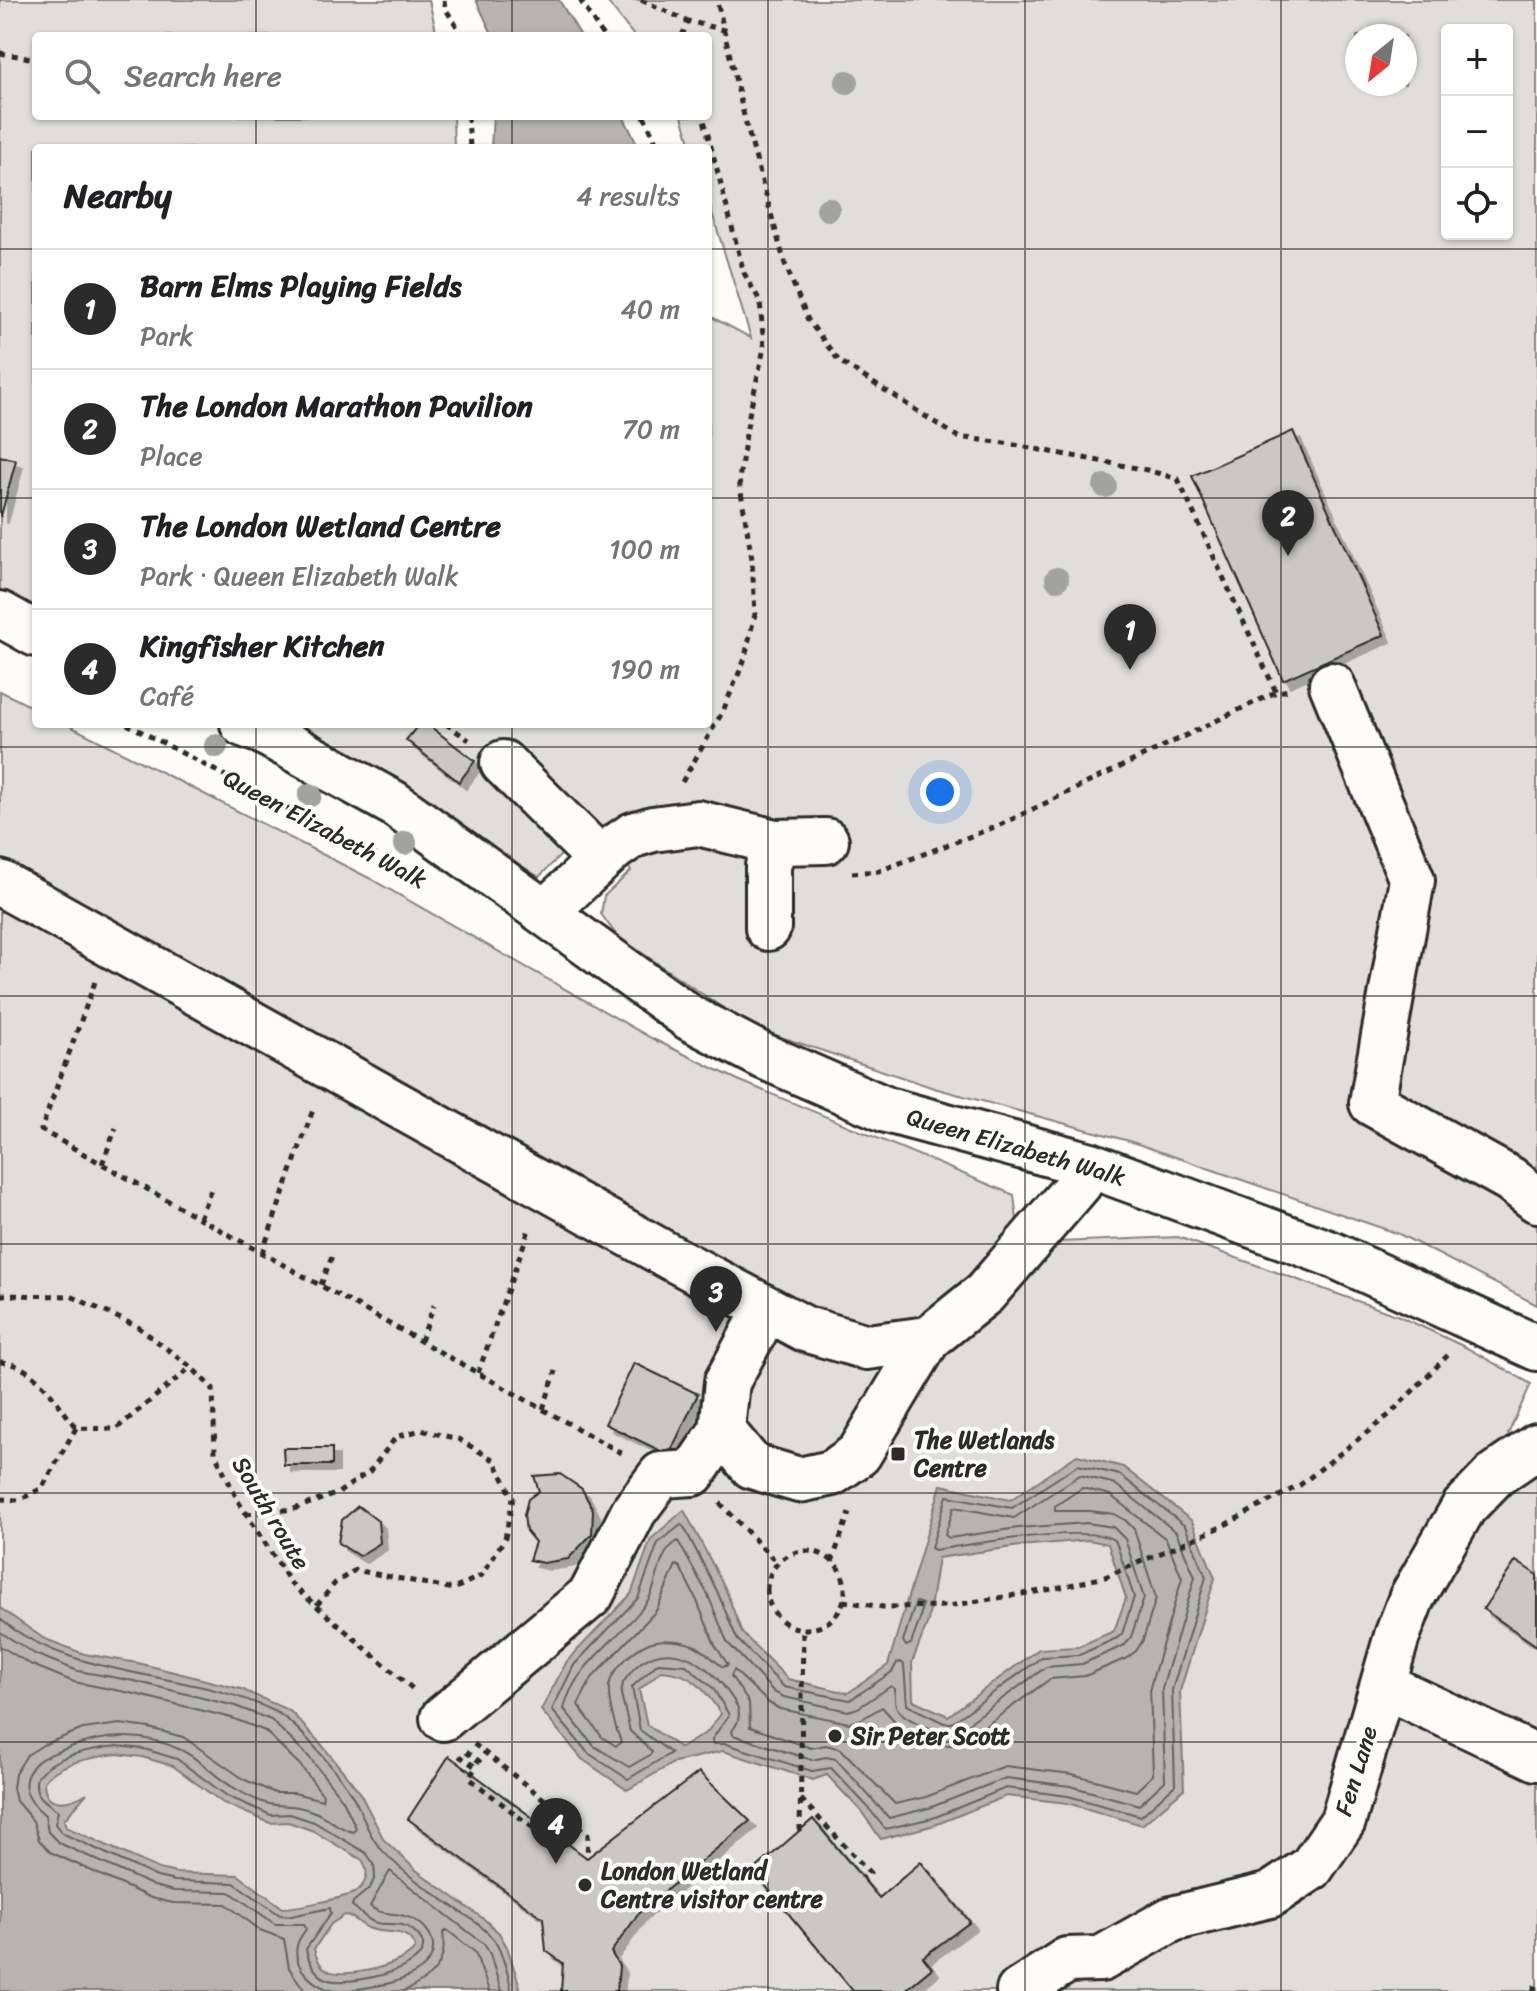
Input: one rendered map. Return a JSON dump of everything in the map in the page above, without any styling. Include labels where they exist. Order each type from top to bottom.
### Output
[{"type":"street","points":[[0,614],[32,632]]},
{"type":"street","points":[[1332,685],[1412,880],[1372,1103],[1510,1179],[1537,1200]]},
{"type":"street","name":"Queen Elizabeth Walk","points":[[254,728],[393,803],[690,1018],[763,1056],[887,1110],[1090,1165],[1331,1254],[1537,1348]]},
{"type":"street","points":[[503,763],[601,860]]},
{"type":"street","points":[[545,912],[633,835],[660,828],[698,823],[838,857]]},
{"type":"street","points":[[768,928],[768,866],[775,842]]},
{"type":"street","points":[[0,883],[766,1310],[805,1329],[867,1347],[928,1339]]},
{"type":"street","points":[[722,1430],[752,1466],[799,1480],[832,1473],[859,1454],[928,1339],[985,1293],[1079,1184],[1090,1165]]},
{"type":"street","points":[[448,1734],[591,1595],[634,1511],[722,1430],[727,1382],[766,1310]]},
{"type":"street","name":"Fen Lane","points":[[1019,1991],[1067,1960],[1101,1959],[1172,1919],[1270,1895],[1311,1868],[1343,1821],[1397,1636],[1412,1597],[1464,1507],[1495,1475],[1537,1446]]},
{"type":"street","points":[[1383,1685],[1537,1758]]},
{"type":"path","points":[[444,0],[445,8],[460,32]]},
{"type":"path","points":[[580,0],[600,32]]},
{"type":"path","points":[[641,0],[688,21],[724,30]]},
{"type":"path","points":[[718,5],[745,120],[785,264],[808,320],[839,361],[958,437],[1147,470],[1178,479],[1276,692]]},
{"type":"path","points":[[684,32],[688,21]]},
{"type":"path","points":[[0,53],[32,58]]},
{"type":"path","points":[[468,120],[470,144]]},
{"type":"path","points":[[646,120],[657,144]]},
{"type":"path","points":[[704,120],[710,144]]},
{"type":"path","points":[[660,828],[665,813],[723,711],[744,661],[755,614],[752,559],[739,480],[764,348],[760,301],[744,273],[712,150]]},
{"type":"path","points":[[838,857],[879,871],[1000,825],[1276,692],[1332,685]]},
{"type":"path","name":"Queen Elizabeth Walk","points":[[135,728],[436,887]]},
{"type":"path","points":[[111,945],[41,1130],[543,1409],[677,1474],[777,1563]]},
{"type":"path","points":[[262,1253],[331,1067]]},
{"type":"path","points":[[102,1164],[116,1128]]},
{"type":"path","points":[[199,1218],[213,1185]]},
{"type":"path","points":[[478,1373],[536,1211],[548,1189]]},
{"type":"path","points":[[321,1285],[332,1256]]},
{"type":"path","name":"South route","points":[[0,1295],[71,1296],[138,1327],[191,1367],[213,1389],[215,1453],[246,1514],[292,1585],[390,1667],[448,1734],[485,1752],[588,1834],[587,1858]]},
{"type":"path","points":[[420,1341],[434,1305]]},
{"type":"path","points":[[843,1601],[883,1607],[948,1606],[1047,1590],[1105,1577],[1221,1527],[1300,1485],[1389,1415],[1447,1355],[1465,1347],[1483,1321]]},
{"type":"path","points":[[0,1362],[16,1363],[46,1387],[76,1428]]},
{"type":"path","points":[[76,1428],[116,1429],[191,1367]]},
{"type":"path","points":[[543,1409],[556,1371]]},
{"type":"path","points":[[0,1499],[19,1500],[42,1488],[76,1428]]},
{"type":"path","points":[[246,1514],[294,1509],[338,1493],[370,1471],[396,1437],[421,1430],[458,1439],[494,1460],[513,1498],[505,1538],[482,1575],[454,1589],[355,1570],[335,1583],[317,1605]]},
{"type":"path","points":[[813,1551],[832,1562],[843,1578],[845,1594],[840,1612],[826,1624],[803,1631],[788,1624],[773,1610],[766,1594],[768,1579],[777,1563],[794,1552],[813,1551]]},
{"type":"path","points":[[800,1831],[803,1631]]},
{"type":"path","points":[[448,1734],[476,1767],[469,1778],[554,1844]]},
{"type":"path","points":[[479,1761],[485,1752]]},
{"type":"path","points":[[800,1798],[870,1873],[862,1878]]},
{"type":"path","points":[[551,1832],[563,1814]]},
{"type":"path","points":[[1533,1991],[1537,1980]]},
{"type":"shaded area","points":[[0,0],[429,0],[436,32],[32,32],[32,120],[453,120],[454,144],[32,144],[32,656],[0,638]]},
{"type":"shaded area","points":[[606,0],[1537,0],[1537,1305],[1399,1234],[1129,1141],[934,1088],[751,1027],[617,936],[601,914],[604,896],[631,871],[595,820],[518,747],[488,779],[565,851],[539,877],[349,752],[295,728],[712,728],[712,317],[751,338],[712,213],[712,144],[691,144],[683,120],[712,120],[712,32],[631,32]]},
{"type":"shaded area","points":[[0,691],[32,707],[32,728],[74,728],[369,878],[653,1039],[738,1080],[1014,1195],[1017,1220],[1058,1242],[1178,1237],[1399,1316],[1465,1347],[1531,1384],[1508,1434],[1537,1452],[1537,1991],[0,1991]]},
{"type":"water","points":[[476,0],[559,0],[579,32],[491,32]]},
{"type":"water","points":[[493,120],[625,120],[637,144],[491,144]]},
{"type":"water","points":[[1077,1455],[1123,1467],[1192,1521],[1215,1578],[1180,1691],[1184,1789],[1142,1825],[1067,1803],[1006,1796],[935,1825],[881,1839],[861,1811],[827,1775],[813,1780],[723,1751],[675,1762],[627,1790],[582,1759],[541,1710],[567,1661],[631,1594],[651,1539],[684,1510],[725,1588],[742,1633],[788,1679],[848,1693],[888,1665],[941,1485],[1010,1500]],"holes":[[[1089,1540],[1108,1544],[1126,1598],[1114,1631],[1077,1647],[1039,1649],[948,1716],[913,1700],[912,1663],[928,1621],[938,1558]],[[661,1671],[682,1675],[697,1684],[721,1714],[707,1732],[681,1748],[647,1725],[639,1690]]]},
{"type":"water","points":[[0,1608],[43,1638],[84,1654],[138,1663],[241,1689],[290,1711],[359,1791],[384,1840],[416,1870],[499,1933],[520,1987],[518,1991],[0,1991]],"holes":[[[117,1754],[173,1766],[223,1803],[270,1823],[288,1822],[311,1830],[362,1860],[366,1869],[364,1882],[349,1895],[283,1908],[238,1875],[176,1873],[159,1869],[66,1827],[64,1820],[87,1793],[60,1802],[49,1797],[44,1782],[67,1765]],[[345,1915],[375,1930],[407,1936],[415,1948],[399,1960],[374,1969],[347,1973],[327,1970],[314,1949],[331,1924]]]},
{"type":"building","points":[[1293,431],[1384,635],[1283,680],[1192,476]]},
{"type":"building","points":[[0,456],[16,460],[1,516],[0,516]]},
{"type":"building","points":[[416,728],[432,728],[475,761],[459,782],[406,740]]},
{"type":"building","points":[[634,1363],[698,1394],[669,1455],[605,1424]]},
{"type":"building","points":[[283,1448],[332,1448],[332,1465],[284,1465]]},
{"type":"building","points":[[560,1474],[582,1489],[593,1510],[592,1534],[568,1559],[543,1563],[529,1560],[535,1542],[526,1531],[524,1515],[528,1499],[539,1491],[534,1476]]},
{"type":"building","points":[[358,1506],[378,1521],[380,1543],[359,1556],[338,1543],[342,1520]]},
{"type":"building","points":[[1516,1561],[1537,1575],[1537,1646],[1483,1609]]},
{"type":"building","name":"London Wetland Centre visitor centre","points":[[449,1756],[587,1858],[699,1772],[750,1821],[640,1912],[611,1952],[619,1966],[617,1991],[561,1991],[563,1963],[546,1951],[543,1918],[408,1819]]},
{"type":"building","points":[[813,1819],[879,1898],[921,1862],[970,1922],[923,1957],[932,1968],[904,1991],[853,1991],[753,1871]]},
{"type":"place","name":"The London Marathon Pavilion","points":[[1288,556]]},
{"type":"place","name":"Barn Elms Playing Fields","points":[[1130,670]]},
{"type":"place","name":"The London Wetland Centre","points":[[716,1332]]},
{"type":"place","name":"The Wetlands Centre","points":[[898,1454]]},
{"type":"place","name":"Sir Peter Scott","points":[[835,1736]]},
{"type":"place","name":"Kingfisher Kitchen","points":[[556,1864]]},
{"type":"place","name":"London Wetland Centre visitor centre","points":[[585,1885]]}]
